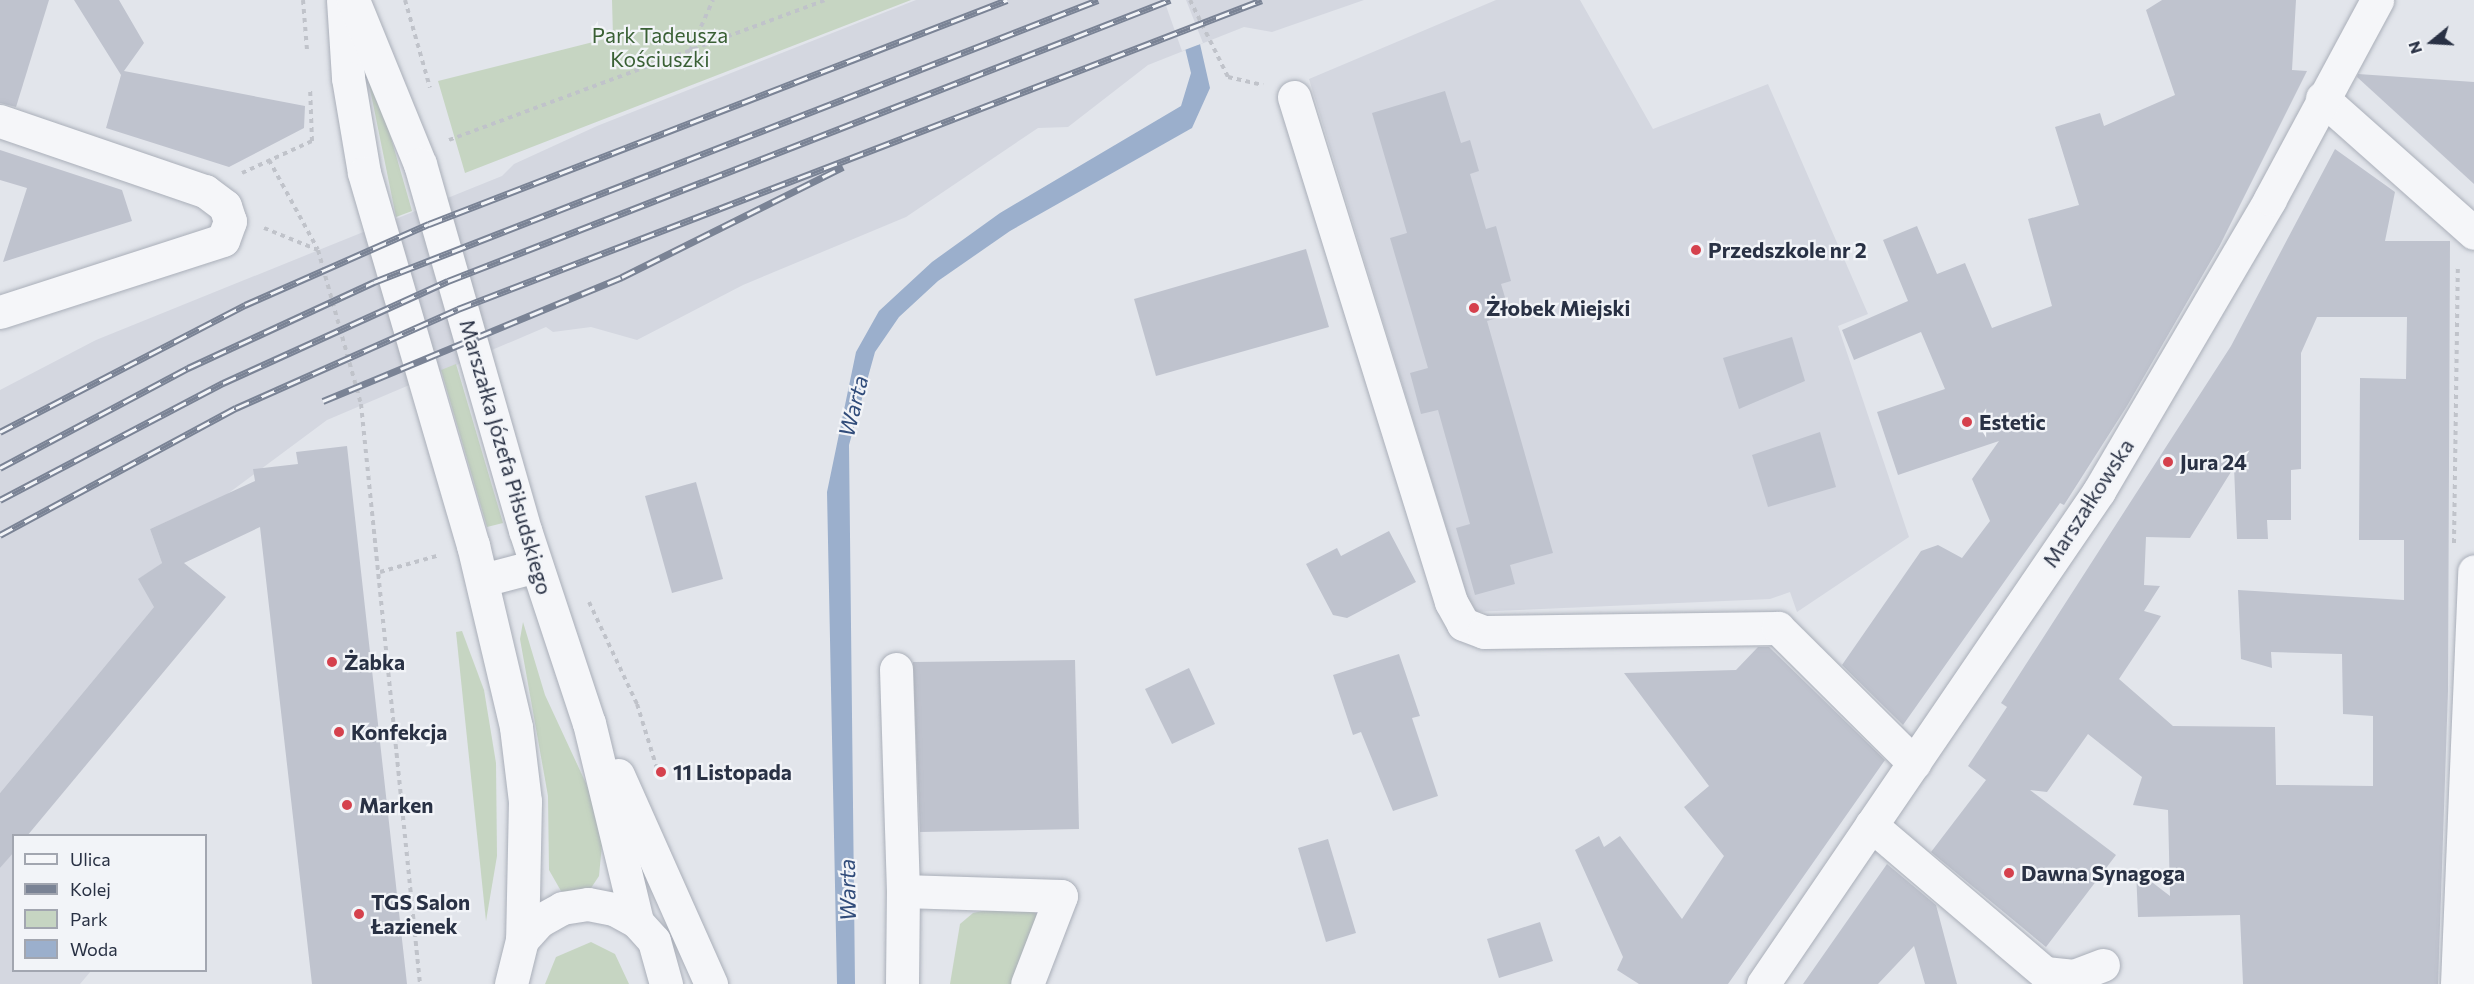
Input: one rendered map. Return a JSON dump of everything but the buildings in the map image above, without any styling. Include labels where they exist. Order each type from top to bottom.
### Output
[{"type":"street","points":[[343,0],[348,78],[364,173],[483,580],[522,765],[522,940],[511,984]]},
{"type":"street","name":"Marszałka Józefa Piłsudskiego","points":[[353,0],[388,74],[420,164],[536,566],[589,723],[637,922]]},
{"type":"street","name":"Marszałkowska","points":[[1763,984],[2099,491],[2270,199],[2322,98],[2378,0]]},
{"type":"street","points":[[1281,91],[1450,602],[1463,624],[1484,632],[1778,628],[1914,763]]},
{"type":"street","points":[[2322,98],[2474,233]]},
{"type":"street","points":[[0,121],[205,190],[228,213],[230,228],[224,240],[0,312]]},
{"type":"street","points":[[483,580],[536,566]]},
{"type":"street","points":[[2457,984],[2469,876],[2474,571]]},
{"type":"street","points":[[896,669],[903,891],[902,984]]},
{"type":"street","points":[[589,723],[652,845],[711,984]]},
{"type":"street","points":[[1870,825],[2045,973],[2074,976],[2103,965]]},
{"type":"street","points":[[903,891],[1061,897],[1027,984]]},
{"type":"street","points":[[522,940],[539,921],[579,906],[614,909],[637,922],[654,941],[666,984]]},
{"type":"path","points":[[303,0],[308,59]]},
{"type":"path","points":[[405,0],[433,98]]},
{"type":"path","points":[[690,51],[713,0]]},
{"type":"path","points":[[446,141],[825,0]]},
{"type":"path","points":[[1190,0],[1228,77],[1281,91]]},
{"type":"path","points":[[237,176],[312,141],[310,82]]},
{"type":"path","points":[[443,130],[449,152]]},
{"type":"path","points":[[269,160],[318,250],[361,404],[380,572],[420,984]]},
{"type":"path","points":[[380,572],[449,553]]},
{"type":"path","points":[[586,597],[638,704],[661,786]]},
{"type":"shaded area","points":[[916,0],[1364,0],[1272,32],[1244,27],[1148,65],[1068,127],[1038,128],[906,217],[743,285],[637,340],[591,327],[553,332],[546,327],[327,420],[226,495],[150,529],[162,563],[139,579],[169,589],[0,793],[0,390],[96,340],[502,176],[514,164],[597,126]]},
{"type":"shaded area","points":[[1496,0],[1580,0],[1653,129],[1768,84],[1868,314],[1838,326],[1909,537],[1797,612],[1790,592],[1770,599],[1472,612],[1309,79]]},
{"type":"shaded area","points":[[12,853],[12,972],[90,972],[80,984],[0,984],[0,868]]},
{"type":"green space","name":"Park Tadeusza Kościuszki","points":[[612,0],[911,0],[465,173],[438,81],[613,37]]},
{"type":"green space","points":[[375,82],[412,211],[396,217],[369,84]]},
{"type":"green space","points":[[456,364],[503,523],[487,527],[441,370]]},
{"type":"green space","points":[[523,622],[545,695],[590,792],[602,845],[599,876],[591,888],[575,894],[561,891],[549,870],[548,796],[520,639]]},
{"type":"green space","points":[[462,631],[484,690],[496,763],[497,856],[486,921],[456,632]]},
{"type":"green space","points":[[1010,905],[1033,909],[1038,918],[1014,984],[950,984],[960,924],[973,913]]},
{"type":"green space","points":[[591,942],[615,954],[629,984],[545,984],[556,957]]},
{"type":"water","name":"Warta","points":[[1200,44],[1210,88],[1192,128],[1010,231],[938,281],[899,317],[875,352],[849,445],[855,984],[837,984],[827,492],[856,352],[879,311],[932,262],[1000,213],[1181,106],[1191,73],[1185,48]]},
{"type":"pier","points":[[1164,0],[1186,0],[1203,43],[1182,51]]},
{"type":"railway","points":[[0,432],[245,305],[429,224],[1007,0]]},
{"type":"railway","points":[[0,468],[188,368],[374,282],[1098,0]]},
{"type":"railway","points":[[0,500],[223,383],[448,281],[1170,0]]},
{"type":"railway","points":[[0,535],[236,408],[458,309],[1262,0]]},
{"type":"railway","points":[[323,401],[622,277],[843,167]]},
{"type":"place","name":"Przedszkole nr 2","points":[[1696,250]]},
{"type":"place","name":"Żłobek Miejski","points":[[1474,308]]},
{"type":"place","name":"Estetic","points":[[1967,422]]},
{"type":"place","name":"Jura 24","points":[[2168,462]]},
{"type":"place","name":"Żabka","points":[[332,662]]},
{"type":"place","name":"Konfekcja","points":[[339,732]]},
{"type":"place","name":"11 Listopada","points":[[661,772]]},
{"type":"place","name":"Marken","points":[[347,805]]},
{"type":"place","name":"Dawna Synagoga","points":[[2009,873]]},
{"type":"place","name":"TGS Salon Łazienek","points":[[359,914]]}]
